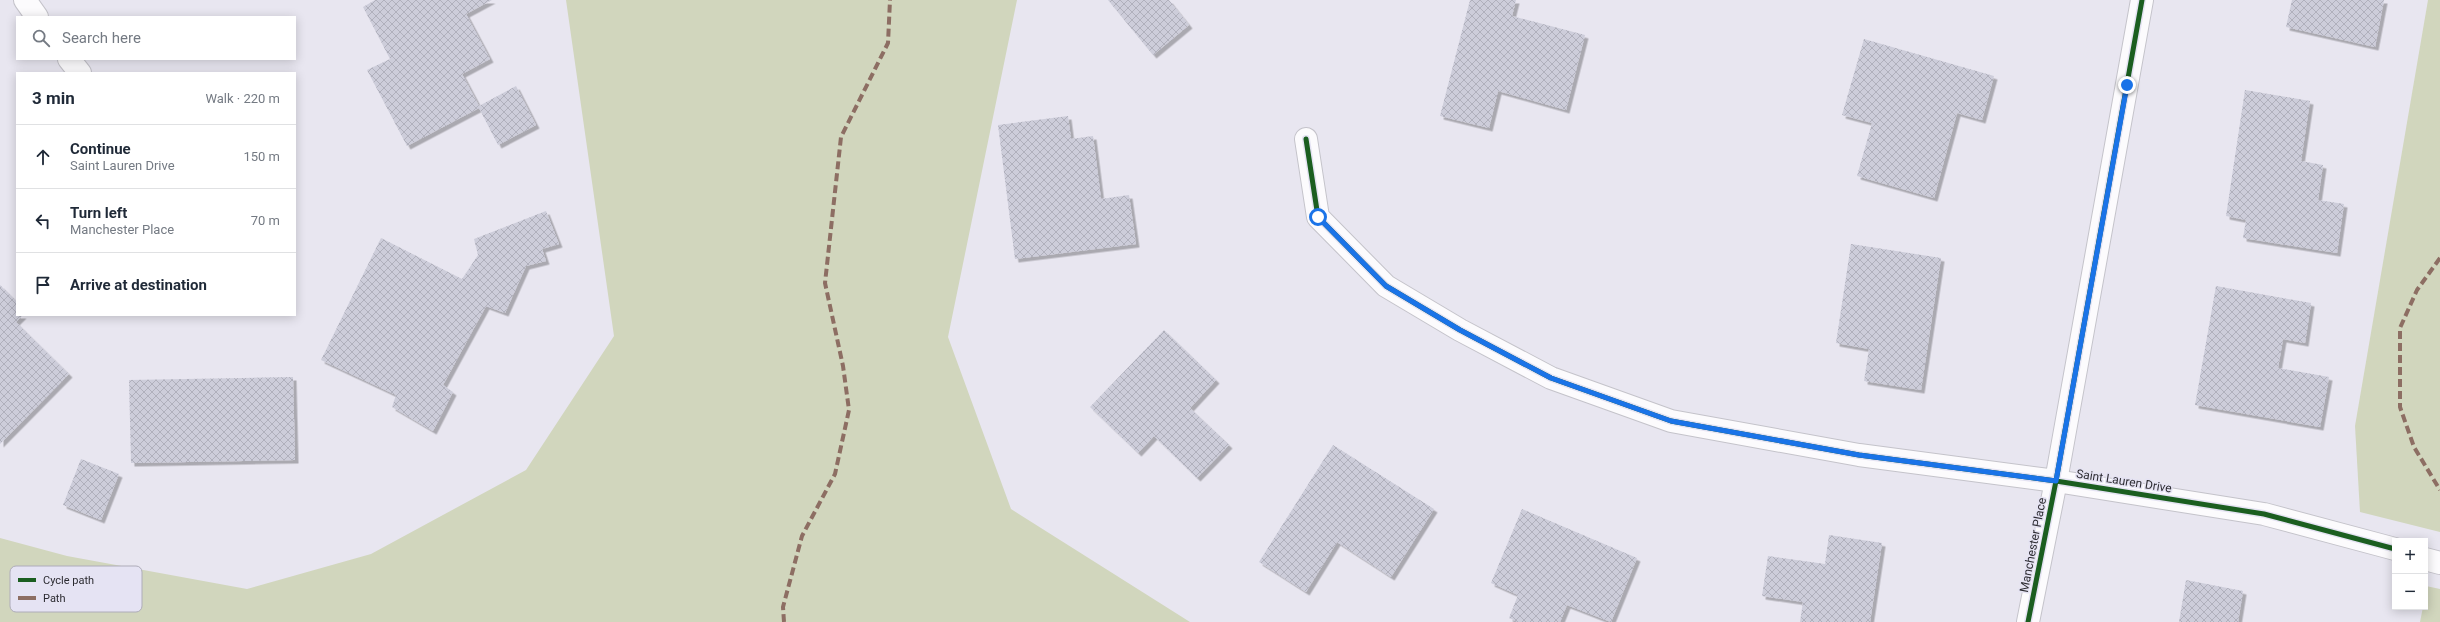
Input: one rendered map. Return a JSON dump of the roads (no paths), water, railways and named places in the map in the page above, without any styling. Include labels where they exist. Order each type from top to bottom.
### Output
[{"type":"street","points":[[24,0],[36,16]]},
{"type":"street","name":"Manchester Place","points":[[2028,622],[2056,481],[2142,0]]},
{"type":"street","points":[[70,60],[79,72]]},
{"type":"street","name":"Saint Lauren Drive","points":[[1306,138],[1318,217],[1386,286],[1545,376],[1671,421],[1859,455],[2056,481],[2264,514],[2392,549]]},
{"type":"street","points":[[2428,560],[2440,564]]}]
